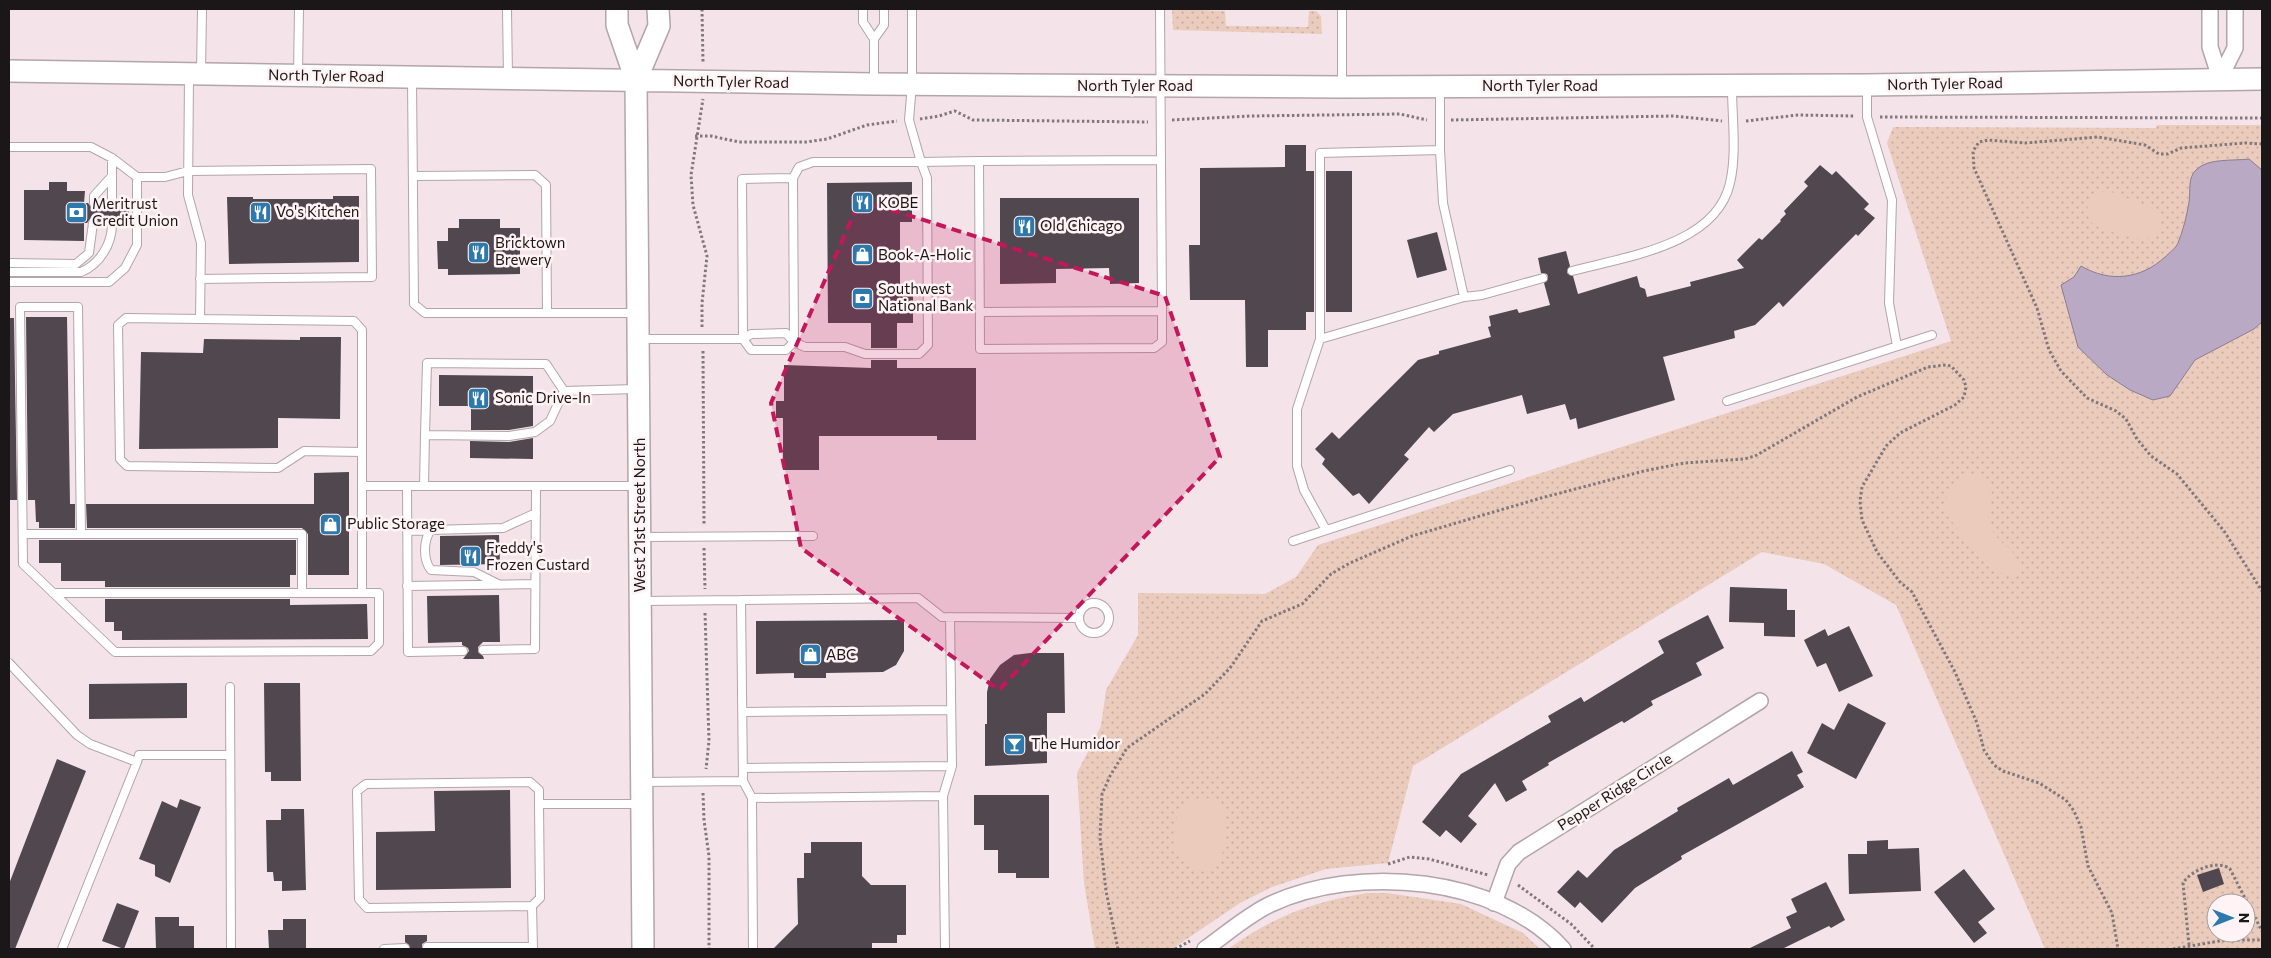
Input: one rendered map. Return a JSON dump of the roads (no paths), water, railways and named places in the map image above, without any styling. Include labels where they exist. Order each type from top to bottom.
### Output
[{"type":"main road","name":"West 21st Street North","points":[[617,9],[617,25],[636,80],[643,949]]},
{"type":"main road","name":"West 21st Street North","points":[[636,80],[659,26],[658,9]]},
{"type":"main road","name":"North Tyler Road","points":[[9,71],[874,84],[1342,87],[1867,86],[2220,78],[2262,79]]},
{"type":"street","points":[[2210,9],[2210,47],[2220,78]]},
{"type":"street","points":[[2220,78],[2235,48],[2235,9]]},
{"type":"street","name":"Pepper Ridge Circle","points":[[1494,903],[1508,864],[1519,852],[1760,701]]},
{"type":"street","points":[[1205,949],[1270,904],[1304,891],[1342,883],[1388,881],[1434,884],[1494,903],[1531,921],[1563,949]]},
{"type":"lane","points":[[200,319],[201,243],[188,195],[188,171],[202,9]]},
{"type":"lane","points":[[298,76],[299,9]]},
{"type":"lane","points":[[507,9],[508,78]]},
{"type":"lane","points":[[863,9],[863,22],[874,38],[874,84]]},
{"type":"lane","points":[[874,38],[884,25],[884,9]]},
{"type":"lane","points":[[638,339],[743,339],[751,334],[786,334],[794,342],[805,347],[845,347],[865,354],[919,354],[928,345],[927,178],[909,120],[912,84],[912,9]]},
{"type":"lane","points":[[979,162],[980,349],[1154,348],[1162,342],[1160,9]]},
{"type":"lane","points":[[1342,9],[1342,87]]},
{"type":"lane","points":[[412,78],[414,304],[425,313],[638,313]]},
{"type":"lane","points":[[1572,271],[1667,246],[1697,230],[1718,210],[1730,184],[1732,85]]},
{"type":"lane","points":[[1867,86],[1867,117],[1892,200],[1889,303],[1897,346]]},
{"type":"lane","points":[[1440,87],[1440,150],[1443,204],[1464,297]]},
{"type":"lane","points":[[9,147],[91,147],[112,158],[137,177],[165,177],[188,171],[371,169],[372,277],[200,279]]},
{"type":"lane","points":[[1326,530],[1304,490],[1298,466],[1298,409],[1320,339],[1320,153],[1440,150]]},
{"type":"lane","points":[[112,158],[112,203]]},
{"type":"lane","points":[[793,178],[742,178],[743,339],[752,350],[786,350],[794,342],[793,178],[799,167],[813,162],[1161,160]]},
{"type":"lane","points":[[413,176],[536,175],[546,185],[547,313]]},
{"type":"lane","points":[[94,203],[94,196],[112,176]]},
{"type":"lane","points":[[9,282],[109,282],[125,268],[137,245],[137,177]]},
{"type":"lane","points":[[9,263],[76,264],[89,253],[94,223]]},
{"type":"lane","points":[[9,272],[82,272],[91,268],[104,253],[112,230],[112,224]]},
{"type":"lane","points":[[1320,339],[1464,297],[1482,295],[1543,278]]},
{"type":"lane","points":[[53,594],[379,593],[379,643],[371,651],[115,652],[53,594],[23,564],[20,307],[78,307],[82,534]]},
{"type":"lane","points":[[980,312],[1162,311]]},
{"type":"lane","points":[[362,452],[304,451],[278,468],[127,466],[120,459],[118,325],[126,318],[354,321],[362,330],[362,452],[362,593]]},
{"type":"lane","points":[[1727,401],[1932,335]]},
{"type":"lane","points":[[424,486],[427,362],[546,364],[564,391]]},
{"type":"lane","points":[[564,391],[639,389]]},
{"type":"lane","points":[[425,435],[509,436],[535,432],[550,421],[564,391]]},
{"type":"lane","points":[[1294,541],[1510,470]]},
{"type":"lane","points":[[362,486],[640,486]]},
{"type":"lane","points":[[407,486],[408,652],[463,651]]},
{"type":"lane","points":[[483,650],[535,649],[536,486]]},
{"type":"lane","points":[[407,531],[503,528],[536,513]]},
{"type":"lane","points":[[431,530],[426,536],[426,564],[431,570],[474,572],[500,585]]},
{"type":"lane","points":[[23,534],[302,534],[302,593]]},
{"type":"lane","points":[[640,536],[813,536]]},
{"type":"lane","points":[[407,586],[536,584]]},
{"type":"lane","points":[[641,601],[918,598],[942,617],[1079,618]]},
{"type":"lane","points":[[741,600],[743,781],[752,798],[753,949]]},
{"type":"lane","points":[[1095,603],[1105,607],[1110,618],[1105,629],[1094,633],[1083,628],[1079,618],[1084,607],[1095,603]]},
{"type":"lane","points":[[945,949],[943,796],[952,766],[950,617]]},
{"type":"lane","points":[[9,663],[78,735],[90,744],[137,762]]},
{"type":"lane","points":[[230,687],[232,949]]},
{"type":"lane","points":[[742,712],[951,710]]},
{"type":"lane","points":[[62,949],[139,755],[230,755]]},
{"type":"lane","points":[[743,768],[952,766]]},
{"type":"lane","points":[[642,782],[743,781]]},
{"type":"lane","points":[[530,782],[539,790],[539,804],[540,898],[532,906],[367,908],[359,899],[357,791],[366,784],[530,782]]},
{"type":"lane","points":[[752,798],[943,796]]},
{"type":"lane","points":[[539,804],[642,804]]},
{"type":"lane","points":[[427,947],[533,948],[532,906]]},
{"type":"lane","points":[[384,949],[405,948]]},
{"type":"place","name":"KOBE","points":[[862,203]]},
{"type":"place","name":"Vo's Kitchen","points":[[260,212]]},
{"type":"place","name":"Meritrust Credit Union","points":[[76,213]]},
{"type":"place","name":"Old Chicago","points":[[1024,226]]},
{"type":"place","name":"Bricktown Brewery","points":[[479,252]]},
{"type":"place","name":"Book-A-Holic","points":[[862,255]]},
{"type":"place","name":"Southwest National Bank","points":[[862,298]]},
{"type":"place","name":"Sonic Drive-In","points":[[479,398]]},
{"type":"place","name":"Public Storage","points":[[331,524]]},
{"type":"place","name":"Freddy's Frozen Custard","points":[[470,557]]},
{"type":"place","name":"ABC","points":[[810,655]]},
{"type":"place","name":"The Humidor","points":[[1015,744]]}]
